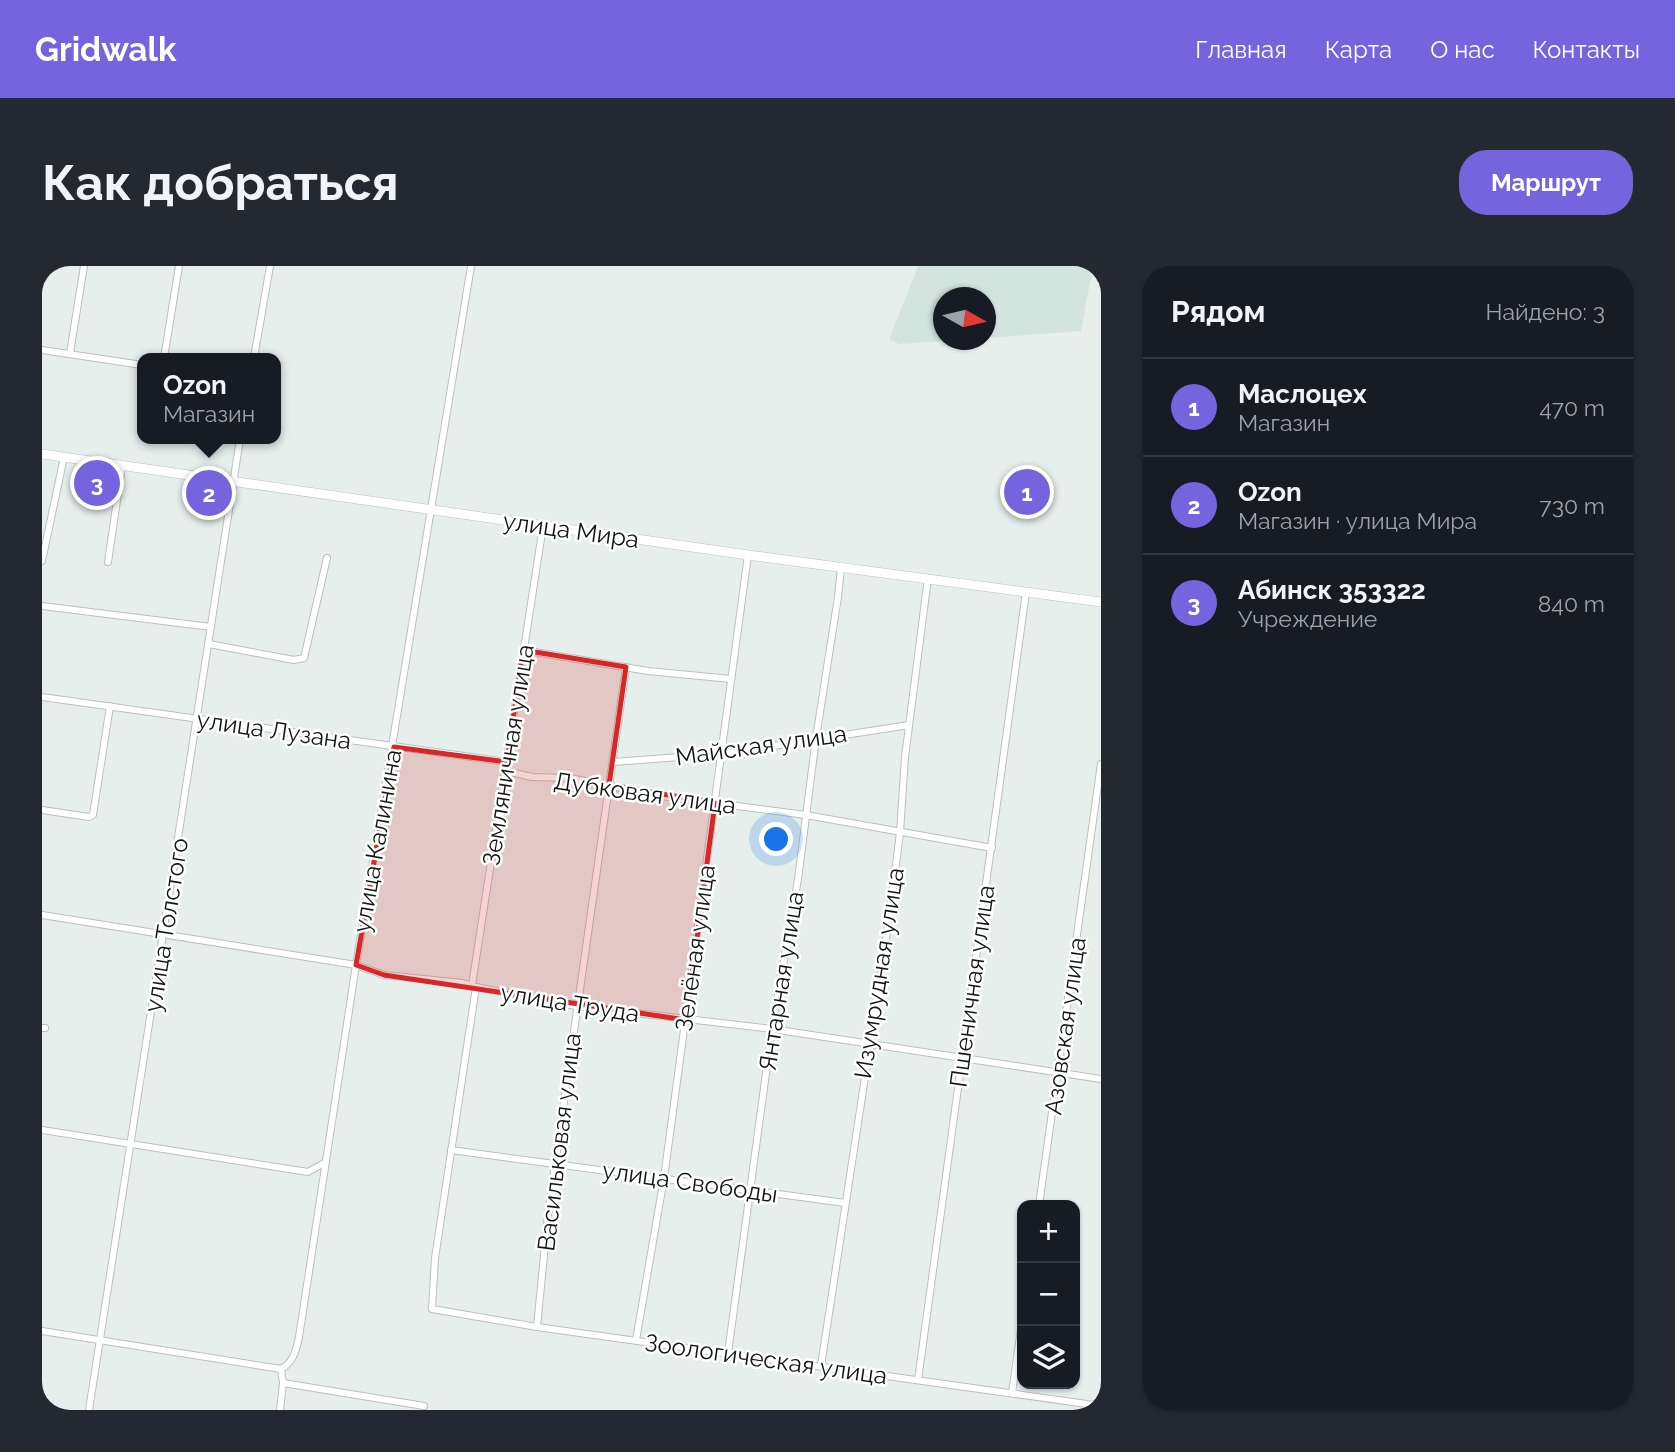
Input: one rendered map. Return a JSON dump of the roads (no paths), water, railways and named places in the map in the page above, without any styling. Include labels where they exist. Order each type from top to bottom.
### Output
[{"type":"main road","name":"улица Мира","points":[[42,454],[748,555],[1101,602]]},
{"type":"street","points":[[70,353],[84,266]]},
{"type":"street","points":[[165,353],[179,266]]},
{"type":"street","points":[[255,353],[270,266]]},
{"type":"street","name":"улица Калинина","points":[[281,1369],[288,1365],[295,1355],[299,1337],[356,965],[394,747],[471,266]]},
{"type":"street","points":[[42,350],[137,364]]},
{"type":"street","name":"улица Толстого","points":[[89,1410],[239,444]]},
{"type":"street","points":[[42,561],[64,457]]},
{"type":"street","points":[[108,562],[122,466]]},
{"type":"street","name":"Земляничная улица","points":[[432,1309],[435,1258],[543,526]]},
{"type":"street","name":"Зелёная улица","points":[[636,1340],[664,1178],[748,555]]},
{"type":"street","points":[[209,644],[294,660],[304,658],[327,558]]},
{"type":"street","name":"Янтарная улица","points":[[728,1353],[772,1029],[841,567]]},
{"type":"street","name":"Изумрудная улица","points":[[821,1366],[900,832],[909,725],[928,578]]},
{"type":"street","name":"Пшеничная улица","points":[[918,1380],[1026,592]]},
{"type":"street","points":[[42,606],[211,627]]},
{"type":"street","points":[[523,650],[626,667],[731,680]]},
{"type":"street","name":"Васильковая улица","points":[[537,1327],[548,1213],[626,667]]},
{"type":"street","name":"улица Лузана","points":[[42,697],[507,762]]},
{"type":"street","points":[[42,810],[91,817],[110,706]]},
{"type":"street","name":"Майская улица","points":[[613,762],[721,754],[909,725]]},
{"type":"street","name":"Азовская улица","points":[[1040,1200],[1101,764]]},
{"type":"street","name":"Дубковая улица","points":[[506,771],[532,778],[570,778],[715,803],[806,815],[992,848]]},
{"type":"street","name":"улица Труда","points":[[42,915],[356,965],[384,975],[474,986],[576,1006],[772,1029],[1101,1079]]},
{"type":"street","points":[[42,1130],[308,1172],[326,1162]]},
{"type":"street","name":"улица Свободы","points":[[451,1150],[845,1203]]},
{"type":"street","name":"Зоологическая улица","points":[[432,1309],[537,1327],[1101,1406]]},
{"type":"street","points":[[1012,1393],[1021,1326]]},
{"type":"street","points":[[42,1331],[281,1369],[283,1383],[279,1410]]},
{"type":"street","points":[[283,1383],[424,1406]]},
{"type":"place","name":"Абинск 353322","points":[[97,483]]},
{"type":"place","name":"Маслоцех","points":[[1027,492]]},
{"type":"place","name":"Ozon","points":[[209,493]]}]
